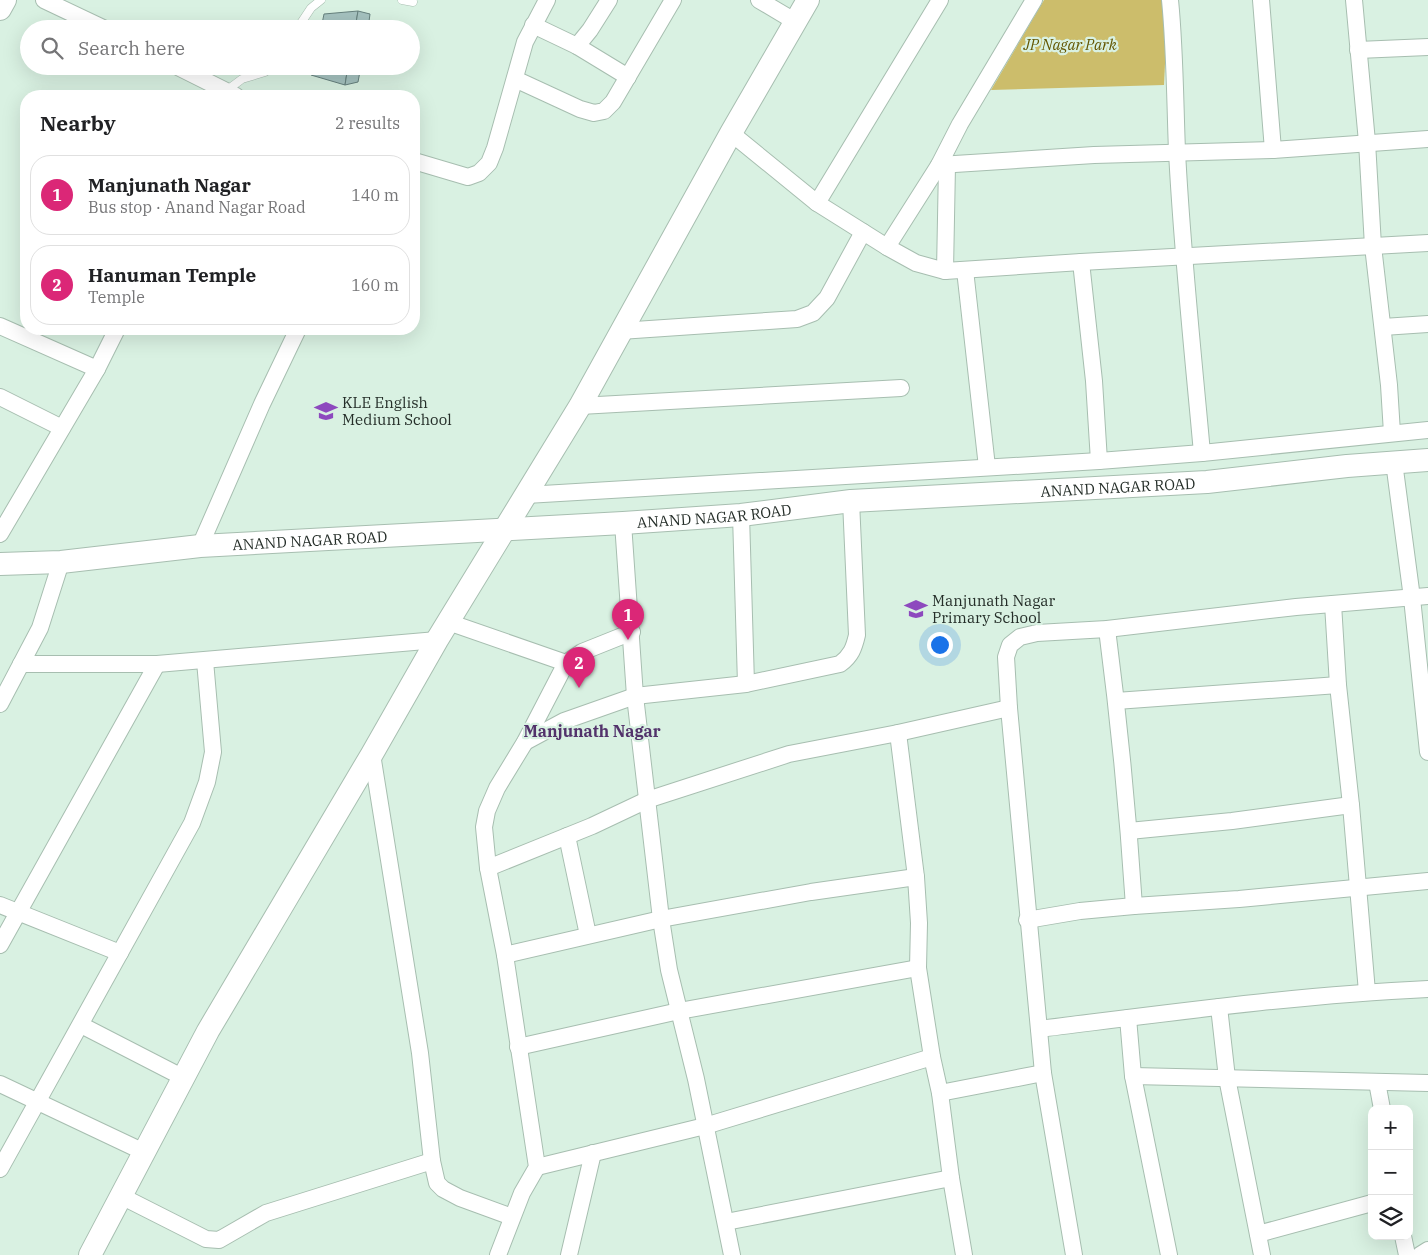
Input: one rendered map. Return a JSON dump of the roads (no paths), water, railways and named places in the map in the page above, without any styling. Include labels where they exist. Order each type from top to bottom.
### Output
[{"type":"street","points":[[0,9],[5,0]]},
{"type":"street","points":[[44,0],[86,20]]},
{"type":"street","points":[[420,163],[468,177],[480,173],[489,163],[525,42],[547,0]]},
{"type":"street","points":[[577,46],[590,30],[609,0]]},
{"type":"street","points":[[515,79],[580,109],[594,113],[604,112],[613,102],[673,0]]},
{"type":"street","points":[[759,0],[796,22]]},
{"type":"street","points":[[90,1255],[208,1031],[372,754],[442,631],[580,406],[731,133],[808,0]]},
{"type":"street","points":[[817,203],[940,0]]},
{"type":"street","points":[[887,247],[943,165],[960,124],[1034,0]]},
{"type":"street","points":[[1170,0],[1174,36],[1177,152],[1184,256],[1202,453]]},
{"type":"street","points":[[1260,0],[1273,150]]},
{"type":"street","points":[[1354,0],[1367,142],[1373,246],[1383,327],[1392,433]]},
{"type":"street","points":[[533,25],[577,46],[628,77]]},
{"type":"street","points":[[1358,50],[1428,46]]},
{"type":"street","points":[[192,75],[219,90]]},
{"type":"street","points":[[731,133],[817,203],[916,263],[945,271],[1428,243]]},
{"type":"street","points":[[943,165],[1177,152],[1273,150],[1428,139]]},
{"type":"street","points":[[943,165],[945,271]]},
{"type":"street","points":[[620,331],[797,319],[813,312],[827,298],[863,232]]},
{"type":"street","points":[[1081,262],[1094,381],[1099,461]]},
{"type":"street","points":[[965,270],[987,467]]},
{"type":"street","points":[[1383,327],[1428,324]]},
{"type":"street","points":[[0,326],[20,335]]},
{"type":"street","points":[[20,335],[97,369]]},
{"type":"street","points":[[0,534],[97,369],[115,335]]},
{"type":"street","points":[[200,546],[262,404],[295,335]]},
{"type":"street","points":[[580,406],[901,388]]},
{"type":"street","points":[[0,397],[62,428]]},
{"type":"street","points":[[526,495],[1099,461],[1202,453],[1428,430]]},
{"type":"street","name":"ANAND NAGAR ROAD","points":[[0,564],[61,562],[200,546],[741,515],[851,501],[1207,482],[1428,460]]},
{"type":"street","points":[[1394,462],[1420,597],[1428,752]]},
{"type":"street","points":[[525,742],[564,721],[635,696],[746,684],[840,664],[849,658],[855,647],[858,635],[851,501]]},
{"type":"street","points":[[741,515],[746,684]]},
{"type":"street","points":[[623,523],[635,696],[661,919],[669,970],[696,1079],[732,1255]]},
{"type":"street","points":[[0,704],[6,683],[21,664],[40,628],[61,562]]},
{"type":"street","points":[[1074,1255],[1042,1073],[1009,708],[1006,657],[1010,645],[1020,636],[1037,633],[1107,629],[1333,604],[1420,597]]},
{"type":"street","points":[[1333,604],[1338,685],[1368,992]]},
{"type":"street","points":[[1107,629],[1129,831],[1134,906]]},
{"type":"street","points":[[21,664],[157,664],[205,661],[442,631],[566,663]]},
{"type":"street","points":[[498,1255],[522,1193],[537,1167],[505,955],[488,868],[484,827],[487,811],[497,788],[525,742],[566,663],[582,652],[632,632]]},
{"type":"street","points":[[0,1169],[192,823],[207,782],[213,752],[205,661]]},
{"type":"street","points":[[0,946],[157,664]]},
{"type":"street","points":[[1116,701],[1338,685]]},
{"type":"street","points":[[488,868],[567,836],[647,800],[789,754],[898,733],[1009,708]]},
{"type":"street","points":[[898,733],[916,877],[919,923],[918,968],[932,1058],[940,1093],[951,1178],[964,1255]]},
{"type":"street","points":[[372,754],[420,1053],[432,1160],[437,1183],[443,1190],[460,1198],[512,1217]]},
{"type":"street","points":[[1129,831],[1351,805]]},
{"type":"street","points":[[567,836],[588,935]]},
{"type":"street","points":[[505,955],[661,919],[811,892],[916,877]]},
{"type":"street","points":[[1027,920],[1134,906],[1239,899],[1428,881]]},
{"type":"street","points":[[0,905],[120,953]]},
{"type":"street","points":[[518,1047],[679,1011],[918,968]]},
{"type":"street","points":[[1039,1029],[1271,1001],[1368,992],[1428,989]]},
{"type":"street","points":[[1218,1007],[1227,1078],[1262,1255]]},
{"type":"street","points":[[1128,1018],[1133,1076],[1169,1255]]},
{"type":"street","points":[[81,1025],[184,1078]]},
{"type":"street","points":[[537,1167],[705,1126],[932,1058]]},
{"type":"street","points":[[940,1093],[1042,1073]]},
{"type":"street","points":[[1133,1076],[1428,1083]]},
{"type":"street","points":[[1377,1082],[1381,1105]]},
{"type":"street","points":[[0,1084],[144,1152]]},
{"type":"street","points":[[569,1255],[593,1153]]},
{"type":"street","points":[[121,1196],[212,1241],[227,1236],[266,1213],[432,1160]]},
{"type":"street","points":[[726,1222],[951,1178]]},
{"type":"street","points":[[1258,1234],[1368,1204]]},
{"type":"street","points":[[1404,1240],[1407,1255]]},
{"type":"street","points":[[1420,1255],[1428,1250]]},
{"type":"lane","points":[[303,20],[310,8],[320,0]]},
{"type":"lane","points":[[402,0],[413,2]]},
{"type":"lane","points":[[233,90],[242,80],[256,75]]},
{"type":"place","name":"KLE English Medium School","points":[[326,411]]},
{"type":"place","name":"Manjunath Nagar Primary School","points":[[916,609]]},
{"type":"place","name":"Manjunath Nagar","points":[[628,640]]},
{"type":"place","name":"Hanuman Temple","points":[[579,688]]},
{"type":"district","name":"Manjunath Nagar","points":[[592,731]]},
{"type":"park label","name":"JP Nagar Park","points":[[1070,44]]}]
